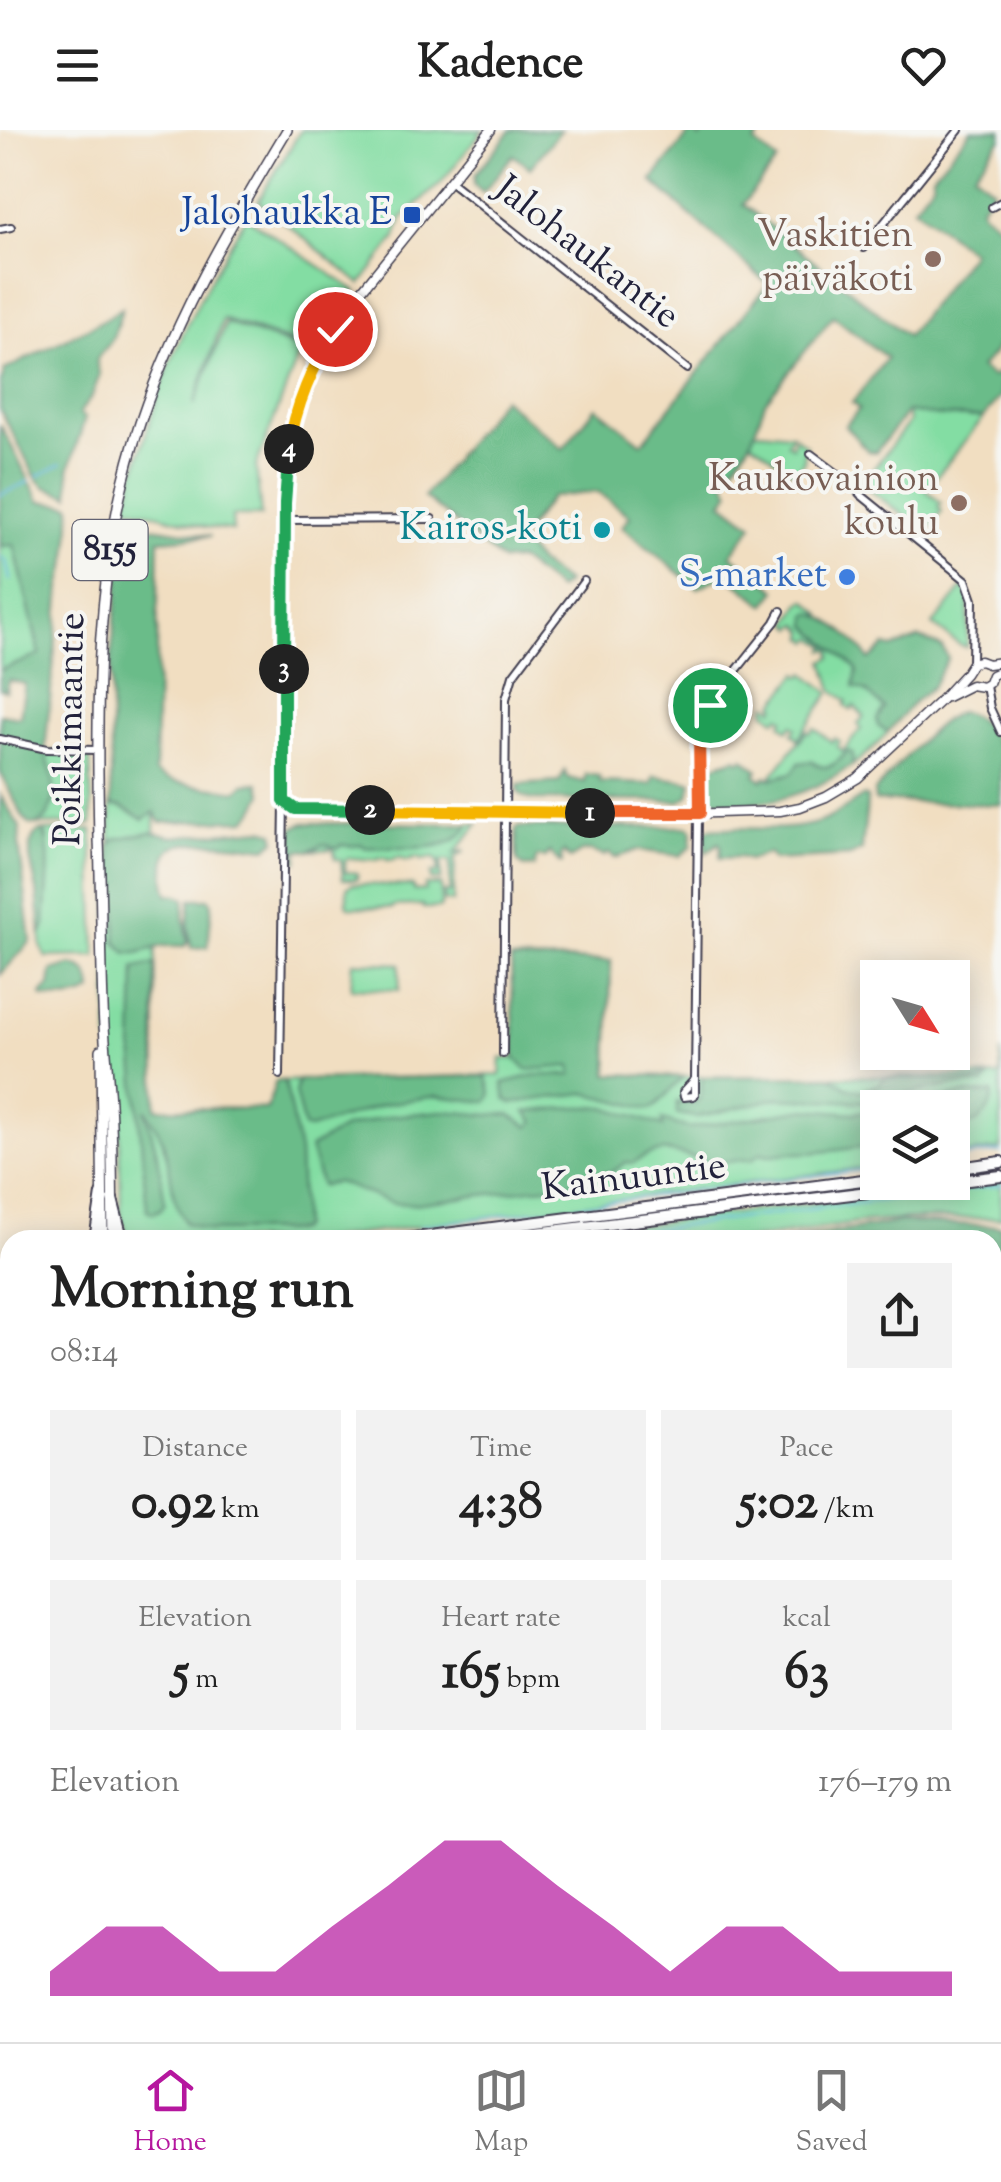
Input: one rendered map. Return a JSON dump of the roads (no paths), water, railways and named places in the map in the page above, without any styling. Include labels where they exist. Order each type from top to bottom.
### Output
[{"type":"highway","points":[[970,1166],[1001,1162]]},
{"type":"highway","name":"Kainuuntie","points":[[970,1180],[1001,1176]]},
{"type":"highway","name":"Kainuuntie","points":[[476,1230],[860,1180]]},
{"type":"highway","name":"Kainuuntie","points":[[561,1230],[860,1193]]},
{"type":"highway","points":[[98,1230],[107,1197]]},
{"type":"highway","points":[[107,1197],[120,1230]]},
{"type":"main road","name":"Poikkimaantie","points":[[112,1230],[100,1088],[103,1008],[98,750],[106,572],[134,442],[156,377],[210,262],[286,130]]},
{"type":"main road","name":"Poikkimaantie","points":[[104,1230],[107,1197]]},
{"type":"street","points":[[280,1075],[285,520],[291,432],[315,363],[362,290],[491,130]]},
{"type":"street","points":[[864,248],[959,130]]},
{"type":"street","name":"Jalohaukantie","points":[[450,182],[686,369]]},
{"type":"street","points":[[992,207],[1001,202]]},
{"type":"street","points":[[0,228],[10,227]]},
{"type":"street","points":[[810,454],[966,580],[974,600],[973,642],[980,663],[997,673],[979,686],[939,702]]},
{"type":"street","points":[[285,520],[432,519]]},
{"type":"street","points":[[502,1054],[506,699],[513,675],[584,581]]},
{"type":"street","points":[[695,1079],[699,740],[703,717],[781,611]]},
{"type":"street","points":[[284,801],[295,809],[780,811],[826,797],[858,778],[965,674],[980,663],[1001,662]]},
{"type":"street","points":[[965,674],[979,686],[1001,732]]},
{"type":"street","points":[[0,739],[47,749],[98,750]]},
{"type":"waterway","points":[[38,476],[61,464]]},
{"type":"waterway","points":[[0,495],[30,481]]},
{"type":"waterway","points":[[0,557],[6,561],[10,580]]},
{"type":"waterway","points":[[970,1156],[1001,1152]]},
{"type":"waterway","points":[[420,1226],[860,1170]]},
{"type":"waterway","points":[[650,1230],[1001,1185]]},
{"type":"place","name":"Jalohaukka E","points":[[412,215]]},
{"type":"place","name":"Vaskitien päiväkoti","points":[[933,259]]},
{"type":"place","name":"Kaukovainion koulu","points":[[959,503]]},
{"type":"place","name":"Kairos-koti","points":[[602,530]]},
{"type":"place","name":"S-market","points":[[847,577]]}]
